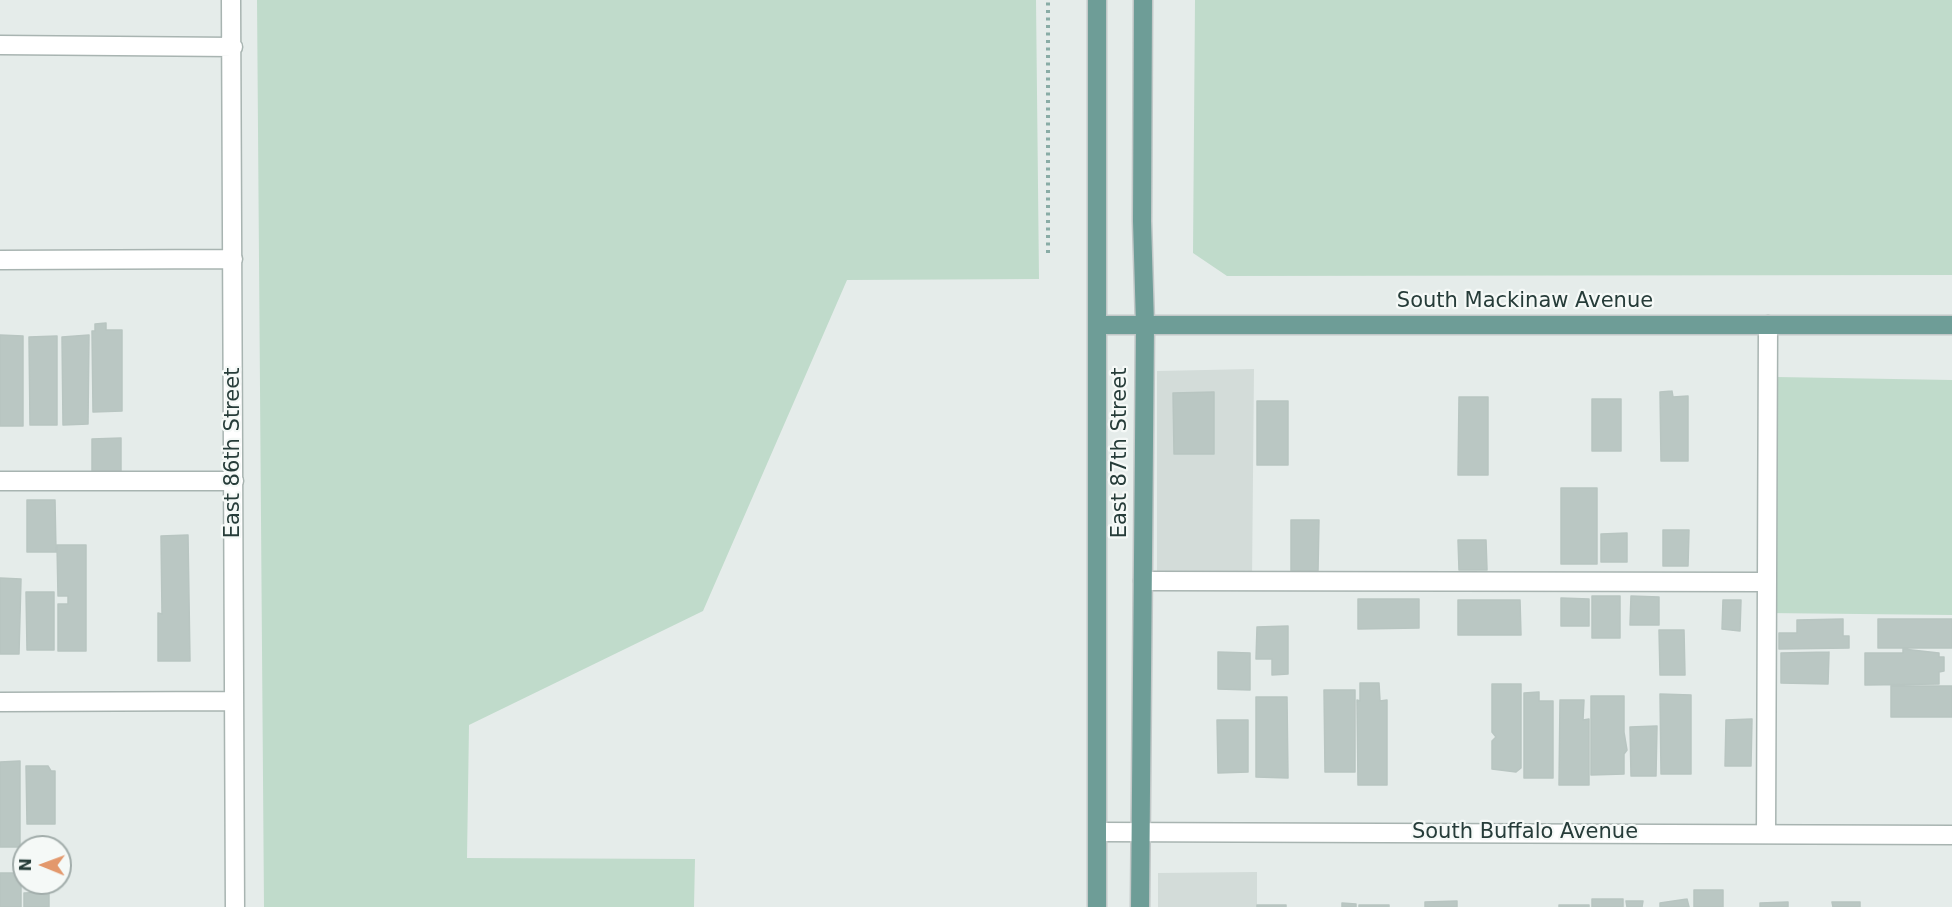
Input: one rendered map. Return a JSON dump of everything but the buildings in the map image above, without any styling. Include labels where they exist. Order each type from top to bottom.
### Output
[{"type":"main road","name":"East 87th Street","points":[[1097,0],[1099,325],[1097,907]]},
{"type":"main road","name":"East 87th Street","points":[[1140,907],[1145,326],[1142,221],[1143,0]]},
{"type":"main road","name":"South Mackinaw Avenue","points":[[1099,325],[1952,325]]},
{"type":"street","name":"East 86th Street","points":[[231,0],[235,907]]},
{"type":"street","points":[[0,45],[233,47]]},
{"type":"street","points":[[0,260],[233,259]]},
{"type":"street","points":[[1766,834],[1768,325]]},
{"type":"street","points":[[0,481],[234,481]]},
{"type":"street","points":[[1143,580],[1767,582]]},
{"type":"street","points":[[0,702],[234,701]]},
{"type":"street","name":"South Buffalo Avenue","points":[[1098,832],[1952,835]]},
{"type":"path","points":[[1048,0],[1048,253]]},
{"type":"shaded area","points":[[1254,369],[1252,581],[1157,581],[1157,371]]},
{"type":"shaded area","points":[[1257,872],[1257,907],[1158,907],[1158,873]]},
{"type":"green space","points":[[257,0],[1036,0],[1039,279],[847,280],[703,611],[469,725],[467,858],[695,859],[694,907],[264,907]]},
{"type":"green space","points":[[1195,0],[1952,0],[1952,275],[1227,276],[1193,253]]},
{"type":"green space","points":[[1777,377],[1952,380],[1952,615],[1767,613]]}]
